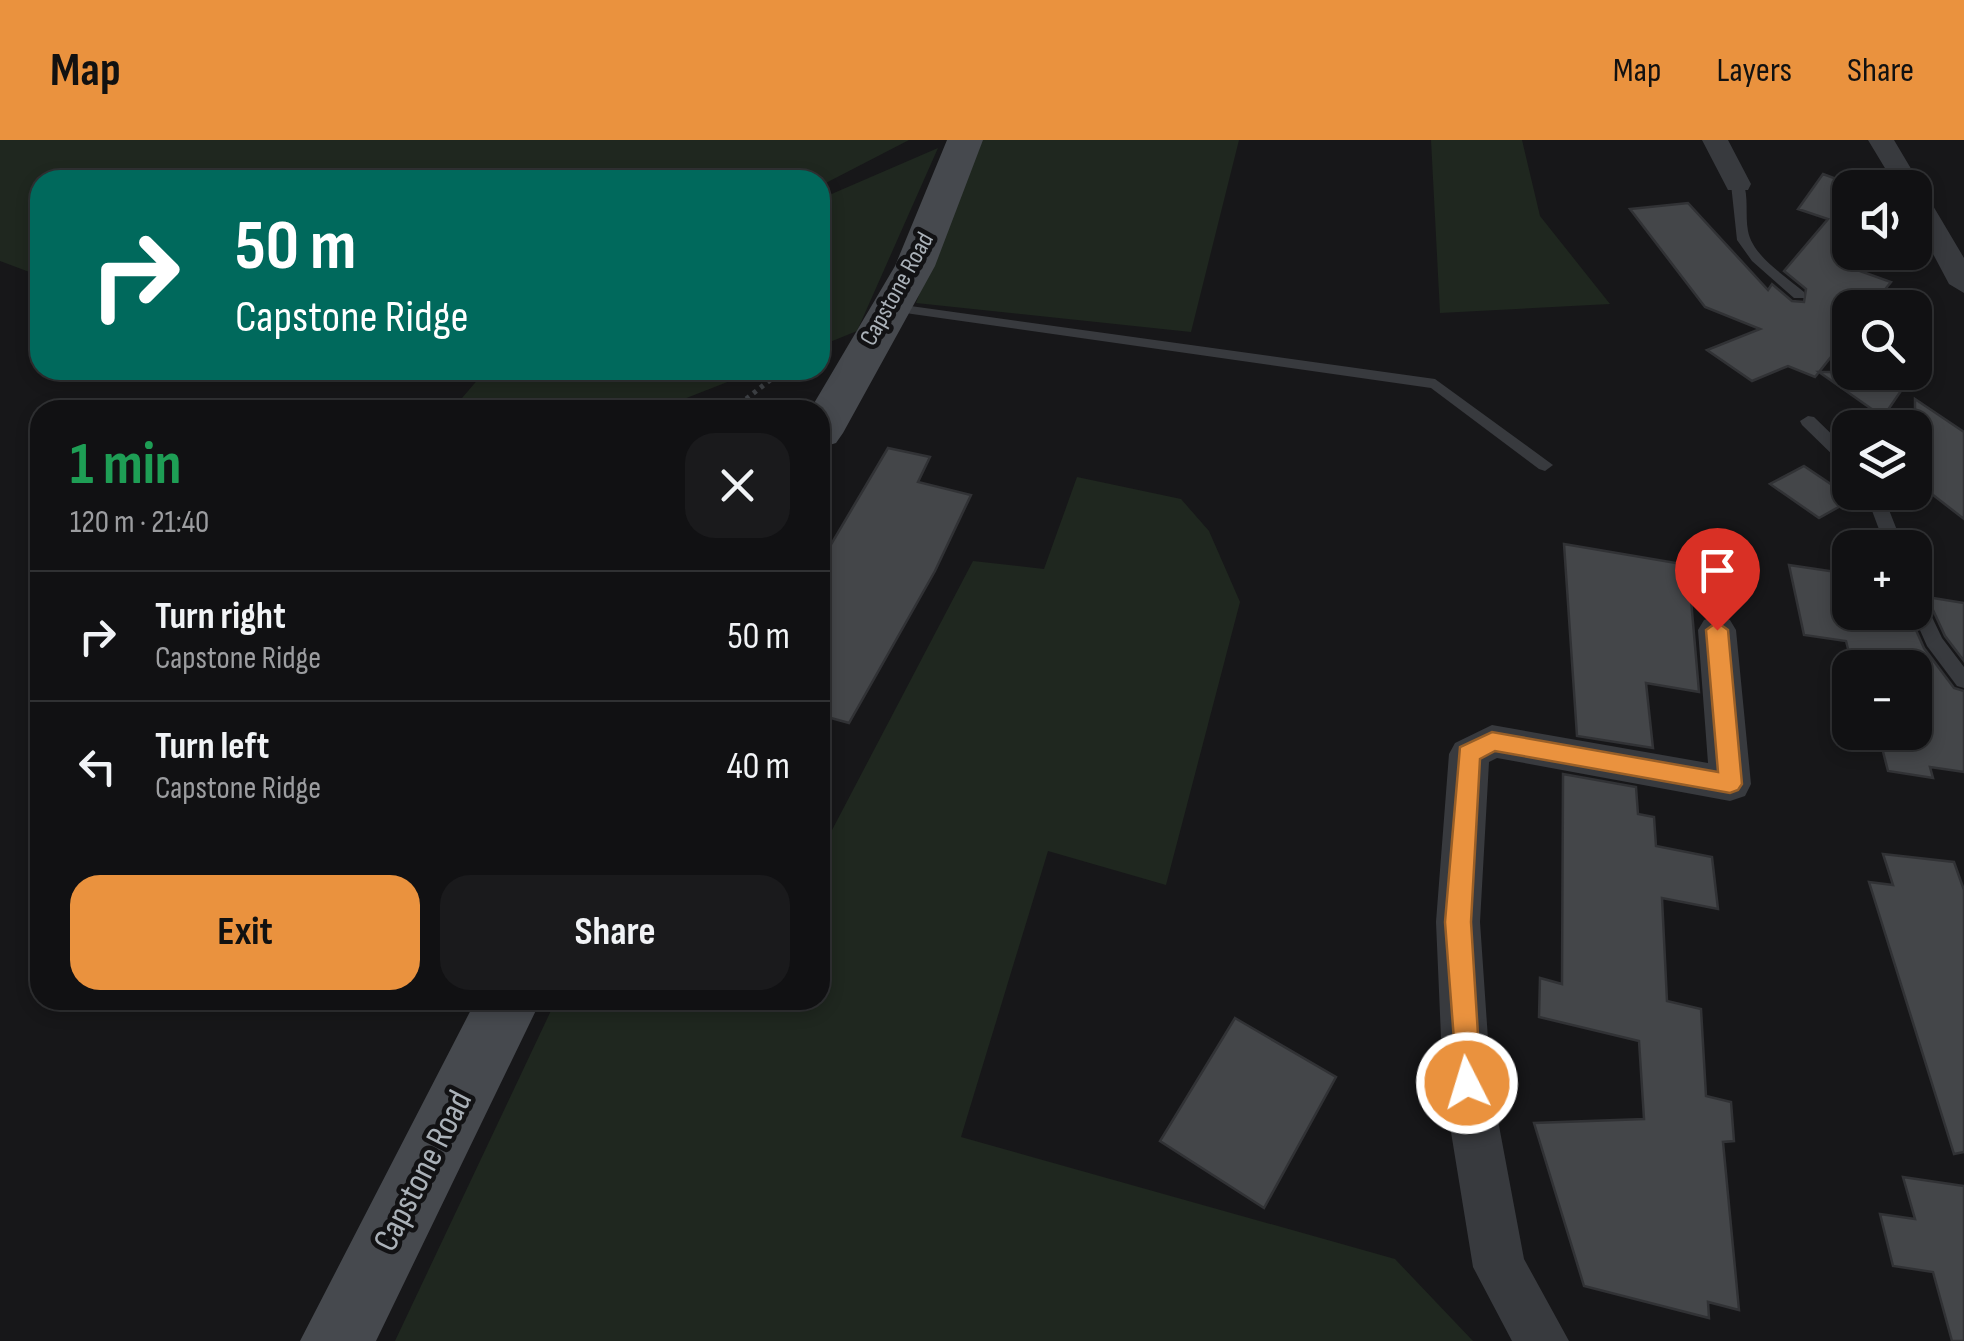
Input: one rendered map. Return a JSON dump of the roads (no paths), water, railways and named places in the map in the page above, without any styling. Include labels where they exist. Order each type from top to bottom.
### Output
[{"type":"street","name":"Capstone Road","points":[[830,415],[915,266],[965,140]]},
{"type":"street","points":[[1716,140],[1738,184]]},
{"type":"street","points":[[1881,140],[1900,170]]},
{"type":"street","points":[[1932,226],[1964,284]]},
{"type":"street","points":[[1542,1341],[1499,1267],[1467,1083],[1458,922],[1468,754],[1492,741],[1730,784],[1717,630]]},
{"type":"street","name":"Capstone Road","points":[[337,1341],[504,1010]]},
{"type":"lane","points":[[1738,184],[1745,209],[1741,232],[1752,251],[1799,295]]},
{"type":"lane","points":[[889,307],[1436,384],[1546,465]]},
{"type":"lane","points":[[1808,421],[1832,444]]},
{"type":"lane","points":[[1929,630],[1964,681]]}]
